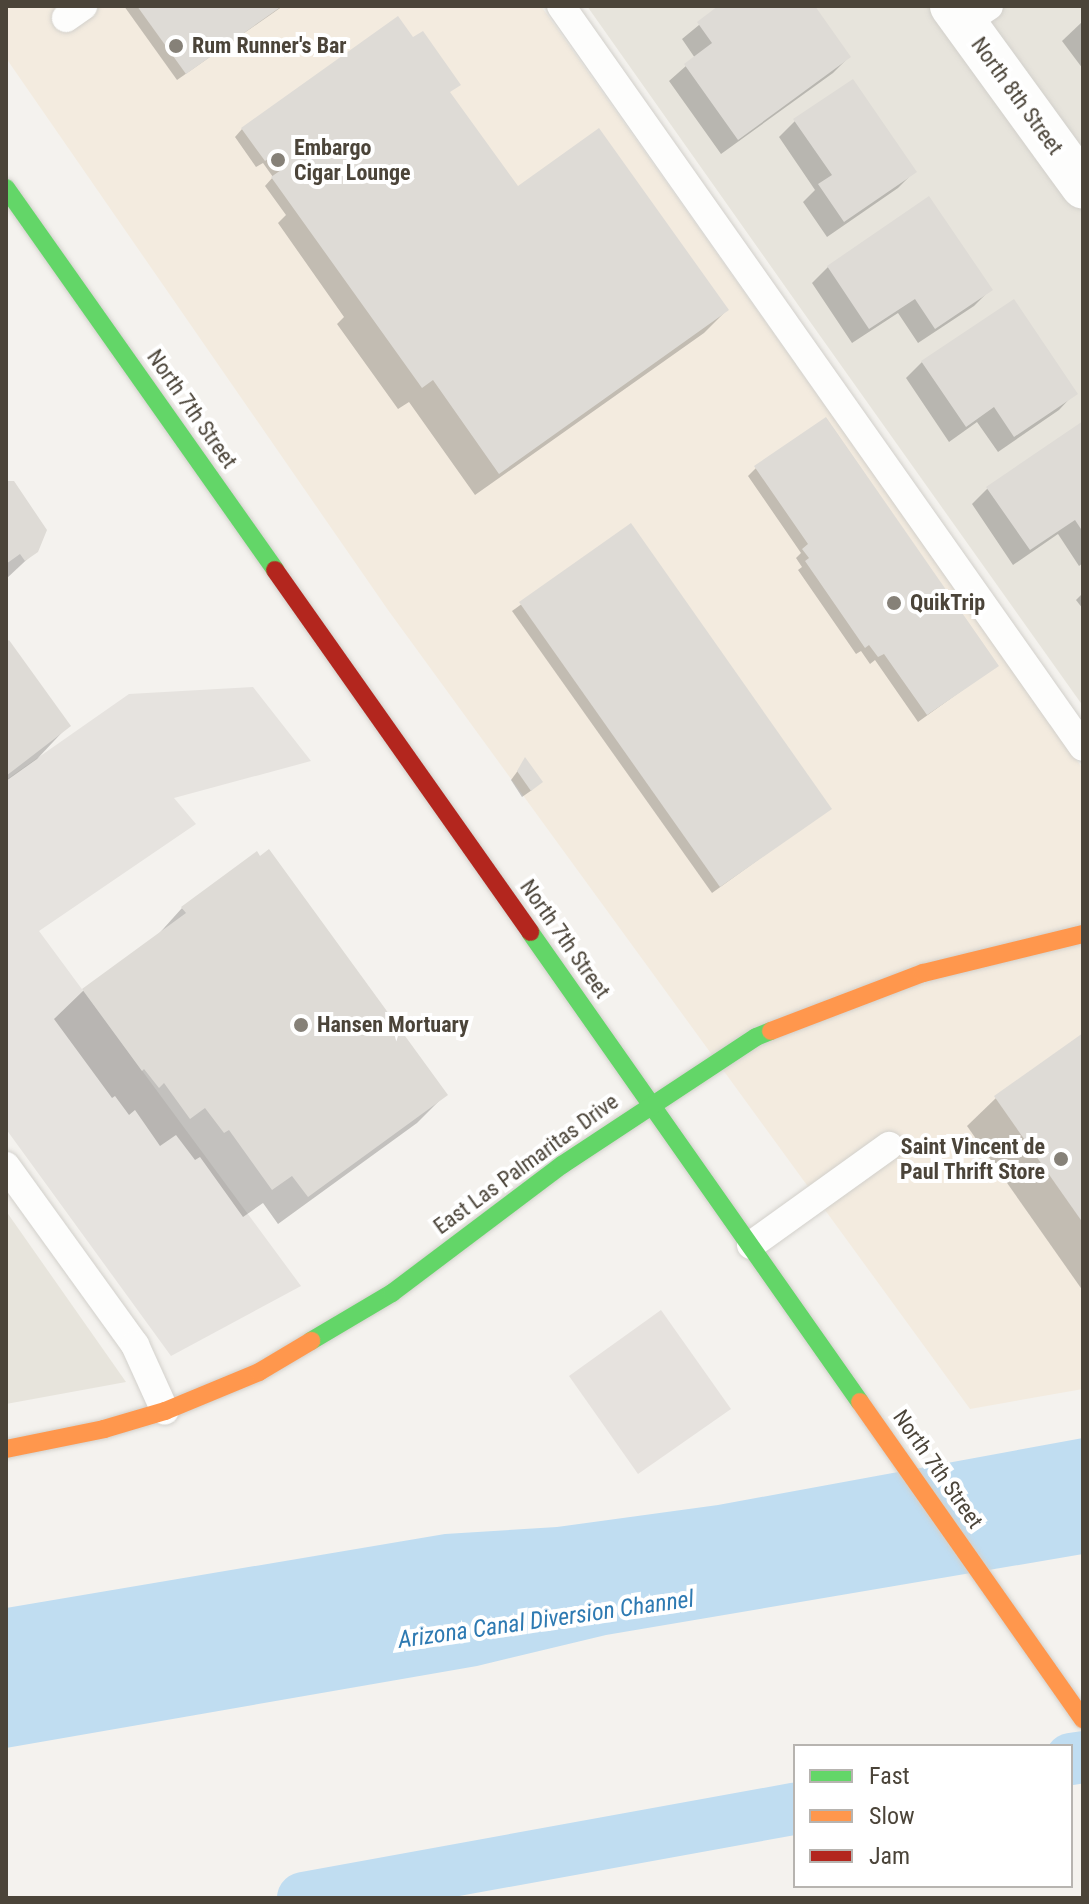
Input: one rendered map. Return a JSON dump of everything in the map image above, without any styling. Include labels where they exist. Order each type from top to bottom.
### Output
[{"type":"main road","name":"North 7th Street","points":[[6,188],[1083,1719]]},
{"type":"main road","name":"East Las Palmaritas Drive","points":[[6,1449],[104,1429],[165,1411],[259,1372],[392,1293],[562,1165],[651,1103],[756,1037],[923,973],[1083,934]]},
{"type":"street","name":"North 8th Street","points":[[968,12],[1083,186]]},
{"type":"lane","points":[[561,6],[1083,747]]},
{"type":"lane","points":[[751,1245],[889,1146]]},
{"type":"lane","points":[[6,1166],[135,1345],[165,1411]]},
{"type":"shaded area","points":[[6,6],[541,6],[1083,769],[1083,1389],[970,1409],[388,610],[6,58]]},
{"type":"shaded area","points":[[587,6],[1083,6],[1083,706],[801,309]]},
{"type":"shaded area","points":[[253,687],[311,761],[174,798],[196,824],[39,931],[301,1286],[171,1356],[6,1129],[6,780],[129,694]]},
{"type":"shaded area","points":[[6,1211],[126,1382],[6,1404]]},
{"type":"shaded area","points":[[661,1310],[731,1409],[638,1474],[569,1376]]},
{"type":"water","name":"Arizona Canal Diversion Channel","points":[[1083,1438],[1083,1554],[606,1635],[477,1666],[6,1748],[6,1608],[445,1534],[557,1527],[718,1505]]},
{"type":"building","points":[[137,6],[282,6],[186,74]]},
{"type":"building","points":[[718,6],[815,6],[851,57],[738,140],[684,64],[712,43],[697,22]]},
{"type":"building","points":[[398,16],[413,37],[423,31],[461,85],[450,92],[518,186],[599,128],[729,310],[499,474],[433,380],[422,388],[271,177],[281,170],[271,157],[265,161],[241,128]]},
{"type":"building","points":[[853,79],[917,172],[844,222],[818,184],[832,175],[793,119]]},
{"type":"building","points":[[929,196],[993,290],[935,329],[915,299],[869,329],[827,266]]},
{"type":"building","points":[[1014,299],[1078,394],[1014,437],[994,407],[966,427],[921,361]]},
{"type":"building","name":"QuikTrip","points":[[826,417],[999,666],[927,715],[884,654],[878,657],[869,645],[865,648],[805,561],[809,558],[802,549],[808,544],[754,466]]},
{"type":"building","points":[[1083,421],[1083,532],[1075,520],[1030,550],[986,487]]},
{"type":"building","points":[[6,481],[14,481],[47,530],[38,552],[25,561],[20,554],[6,564]]},
{"type":"building","points":[[631,523],[832,809],[720,887],[519,602]]},
{"type":"building","points":[[9,640],[71,726],[6,776],[6,642]]},
{"type":"building","points":[[525,757],[543,782],[531,791],[517,771]]},
{"type":"building","points":[[269,849],[448,1095],[308,1197],[292,1176],[272,1190],[229,1130],[224,1133],[205,1108],[190,1119],[164,1083],[159,1088],[144,1069],[142,1071],[82,989],[186,913],[181,907],[257,851],[260,856]]},
{"type":"building","name":"Saint Vincent de Paul Thrift Store","points":[[1083,1033],[1083,1223],[994,1096]]},
{"type":"waterway","points":[[1073,1759],[1083,1757]]},
{"type":"waterway","points":[[303,1898],[793,1809]]},
{"type":"traffic: fast","points":[[6,188],[275,570]]},
{"type":"traffic: fast","points":[[530,932],[860,1402]]},
{"type":"traffic: fast","points":[[311,1341],[392,1293],[562,1165],[756,1037],[771,1031]]},
{"type":"traffic: slow","points":[[771,1031],[923,973],[1083,934]]},
{"type":"traffic: slow","points":[[6,1449],[104,1429],[165,1411],[259,1372],[311,1341]]},
{"type":"traffic: slow","points":[[860,1402],[1083,1719]]},
{"type":"traffic: jam","points":[[275,570],[530,932]]},
{"type":"place","name":"Rum Runner's Bar","points":[[176,46]]},
{"type":"place","name":"Embargo Cigar Lounge","points":[[278,160]]},
{"type":"place","name":"QuikTrip","points":[[894,603]]},
{"type":"place","name":"Hansen Mortuary","points":[[301,1025]]},
{"type":"place","name":"Saint Vincent de Paul Thrift Store","points":[[1061,1159]]}]
